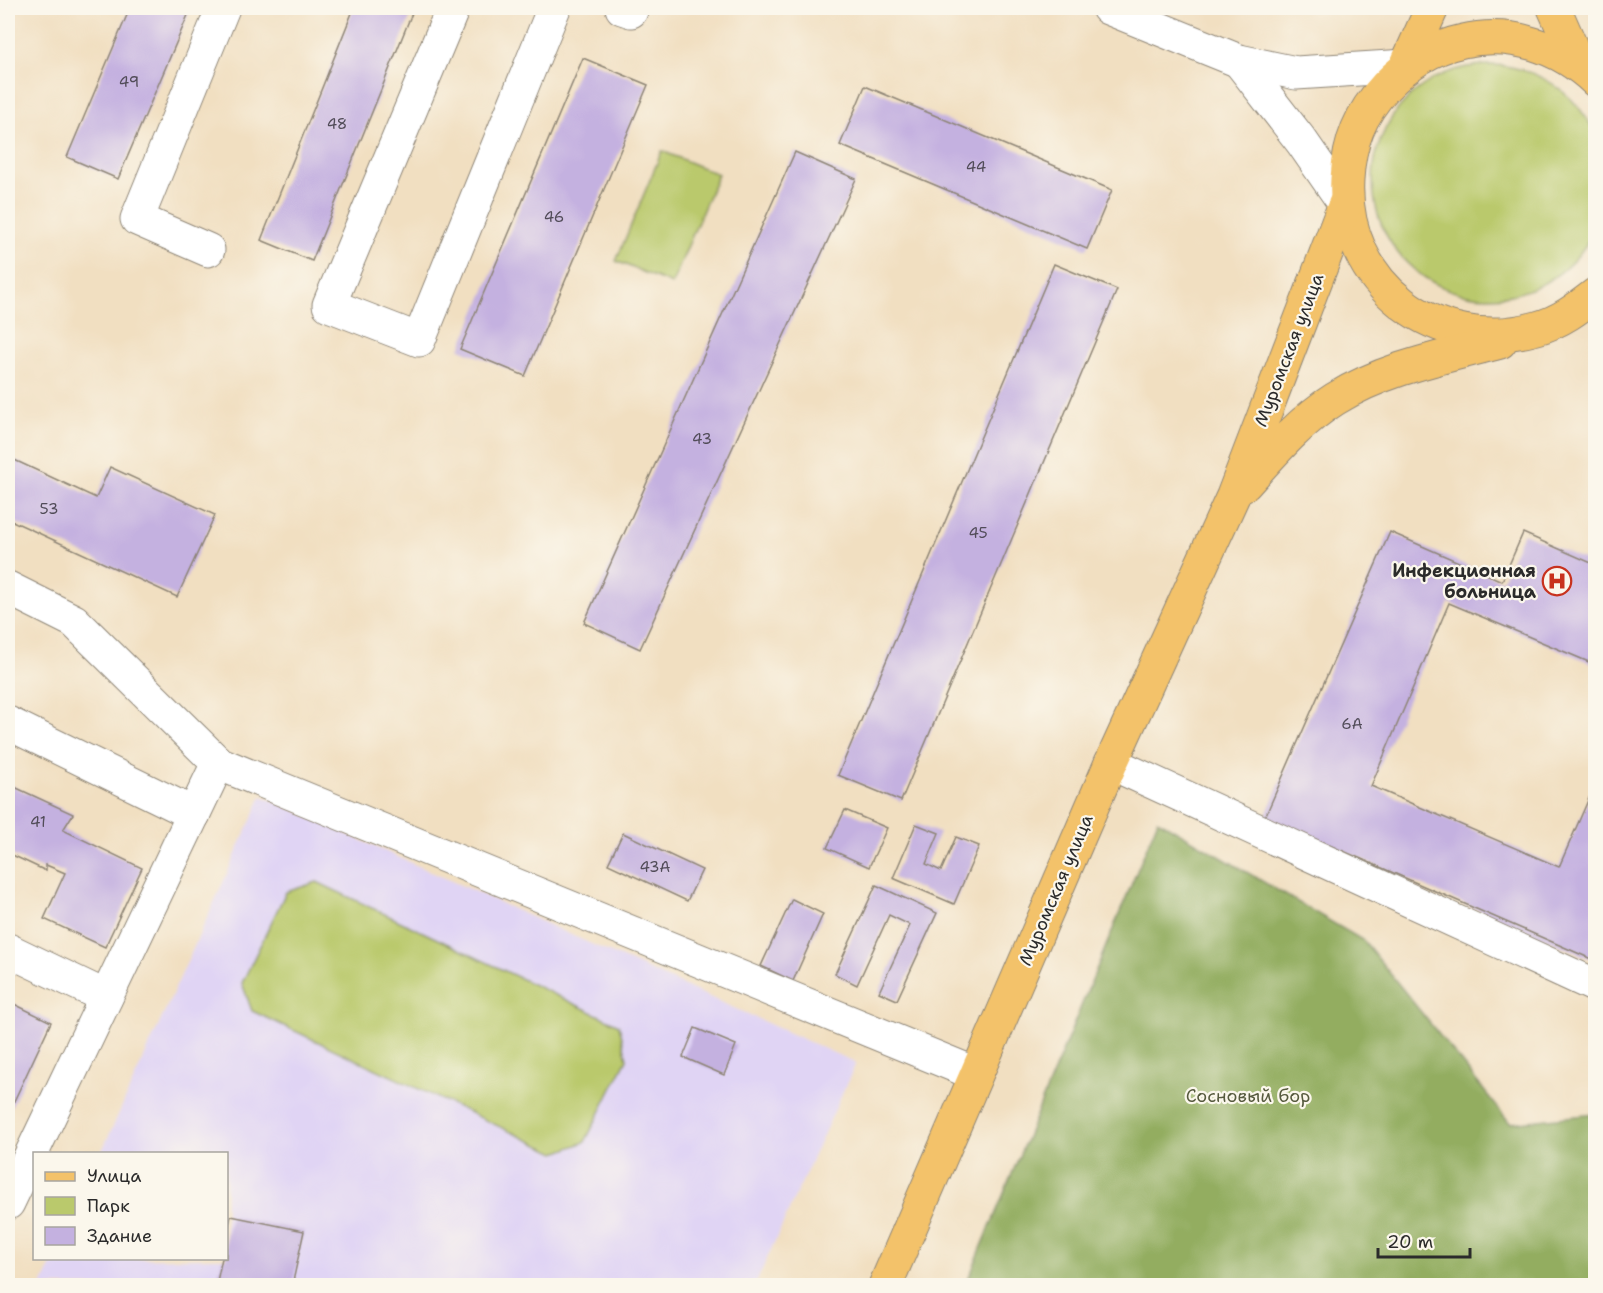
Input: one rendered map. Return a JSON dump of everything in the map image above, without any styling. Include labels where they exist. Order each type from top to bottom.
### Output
[{"type":"main road","points":[[1406,66],[1432,8]]},
{"type":"main road","points":[[1554,8],[1587,73]]},
{"type":"main road","points":[[1587,73],[1538,44],[1492,38],[1447,45],[1406,66],[1369,104],[1348,152],[1345,204],[1352,233],[1363,259],[1380,283],[1401,303],[1426,319],[1453,329],[1481,334],[1511,334],[1596,316]]},
{"type":"main road","name":"Муромская улица","points":[[885,1286],[1111,763],[1233,496],[1345,204]]},
{"type":"main road","points":[[1539,328],[1570,314],[1596,294]]},
{"type":"main road","name":"Муромская улица","points":[[1233,496],[1288,438],[1334,400],[1403,368],[1539,328]]},
{"type":"street","points":[[208,250],[137,219],[222,8]]},
{"type":"street","points":[[453,8],[329,305],[419,339],[554,8]]},
{"type":"street","points":[[622,8],[631,11],[632,8]]},
{"type":"street","points":[[1108,8],[1239,61],[1296,73],[1406,66]]},
{"type":"street","points":[[1239,61],[1302,142],[1345,204]]},
{"type":"street","points":[[8,588],[74,621],[218,763],[976,1074]]},
{"type":"street","points":[[8,723],[194,814]]},
{"type":"street","points":[[8,1203],[218,763]]},
{"type":"street","points":[[1111,763],[1596,986]]},
{"type":"street","points":[[8,950],[106,997]]},
{"type":"shaded area","points":[[262,796],[856,1063],[755,1285],[42,1286],[54,1260],[228,1260],[228,1152],[101,1152]]},
{"type":"green space","points":[[1489,65],[1500,66],[1523,70],[1544,79],[1571,99],[1585,117],[1596,137],[1602,158],[1604,192],[1600,215],[1591,236],[1571,263],[1544,283],[1523,292],[1489,297],[1478,296],[1455,292],[1434,283],[1407,263],[1387,236],[1378,215],[1373,181],[1374,170],[1378,147],[1387,126],[1407,99],[1434,79],[1455,70]]},
{"type":"green space","points":[[662,151],[718,174],[672,284],[616,261]]},
{"type":"green space","name":"Сосновый бор","points":[[1158,820],[1364,941],[1510,1123],[1595,1114],[1595,1285],[966,1285]]},
{"type":"green space","points":[[317,882],[619,1025],[627,1059],[585,1142],[556,1153],[252,1011],[242,983],[286,892]]},
{"type":"building","points":[[130,8],[191,8],[118,179],[67,157]]},
{"type":"building","points":[[354,8],[414,8],[312,261],[261,240]]},
{"type":"building","points":[[583,58],[648,85],[525,376],[460,349]]},
{"type":"building","points":[[865,86],[1112,190],[1087,249],[840,145]]},
{"type":"building","points":[[795,152],[856,179],[640,649],[584,623]]},
{"type":"building","points":[[1054,264],[1117,290],[901,801],[838,775]]},
{"type":"building","points":[[8,457],[96,498],[110,467],[215,515],[177,597],[8,519]]},
{"type":"building","points":[[1390,532],[1502,581],[1523,533],[1596,565],[1596,665],[1449,603],[1371,786],[1559,867],[1596,782],[1596,961],[1265,817]]},
{"type":"building","points":[[8,784],[73,814],[63,830],[142,868],[105,947],[44,919],[65,873],[46,865],[46,871],[8,853]]},
{"type":"building","points":[[845,810],[887,828],[869,867],[827,848]]},
{"type":"building","points":[[916,824],[939,833],[926,864],[941,871],[956,837],[979,846],[954,904],[893,878]]},
{"type":"building","points":[[623,833],[702,870],[687,901],[608,864]]},
{"type":"building","points":[[876,885],[937,913],[897,1000],[879,992],[910,925],[889,915],[857,985],[835,974]]},
{"type":"building","points":[[792,899],[823,914],[793,981],[761,966]]},
{"type":"building","points":[[8,1001],[51,1022],[8,1114]]},
{"type":"building","points":[[695,1028],[736,1045],[724,1075],[683,1057]]},
{"type":"building","points":[[231,1216],[304,1231],[292,1286],[216,1286],[222,1260],[228,1260],[228,1229]]},
{"type":"place","name":"Инфекционная больница","points":[[1557,581]]}]
